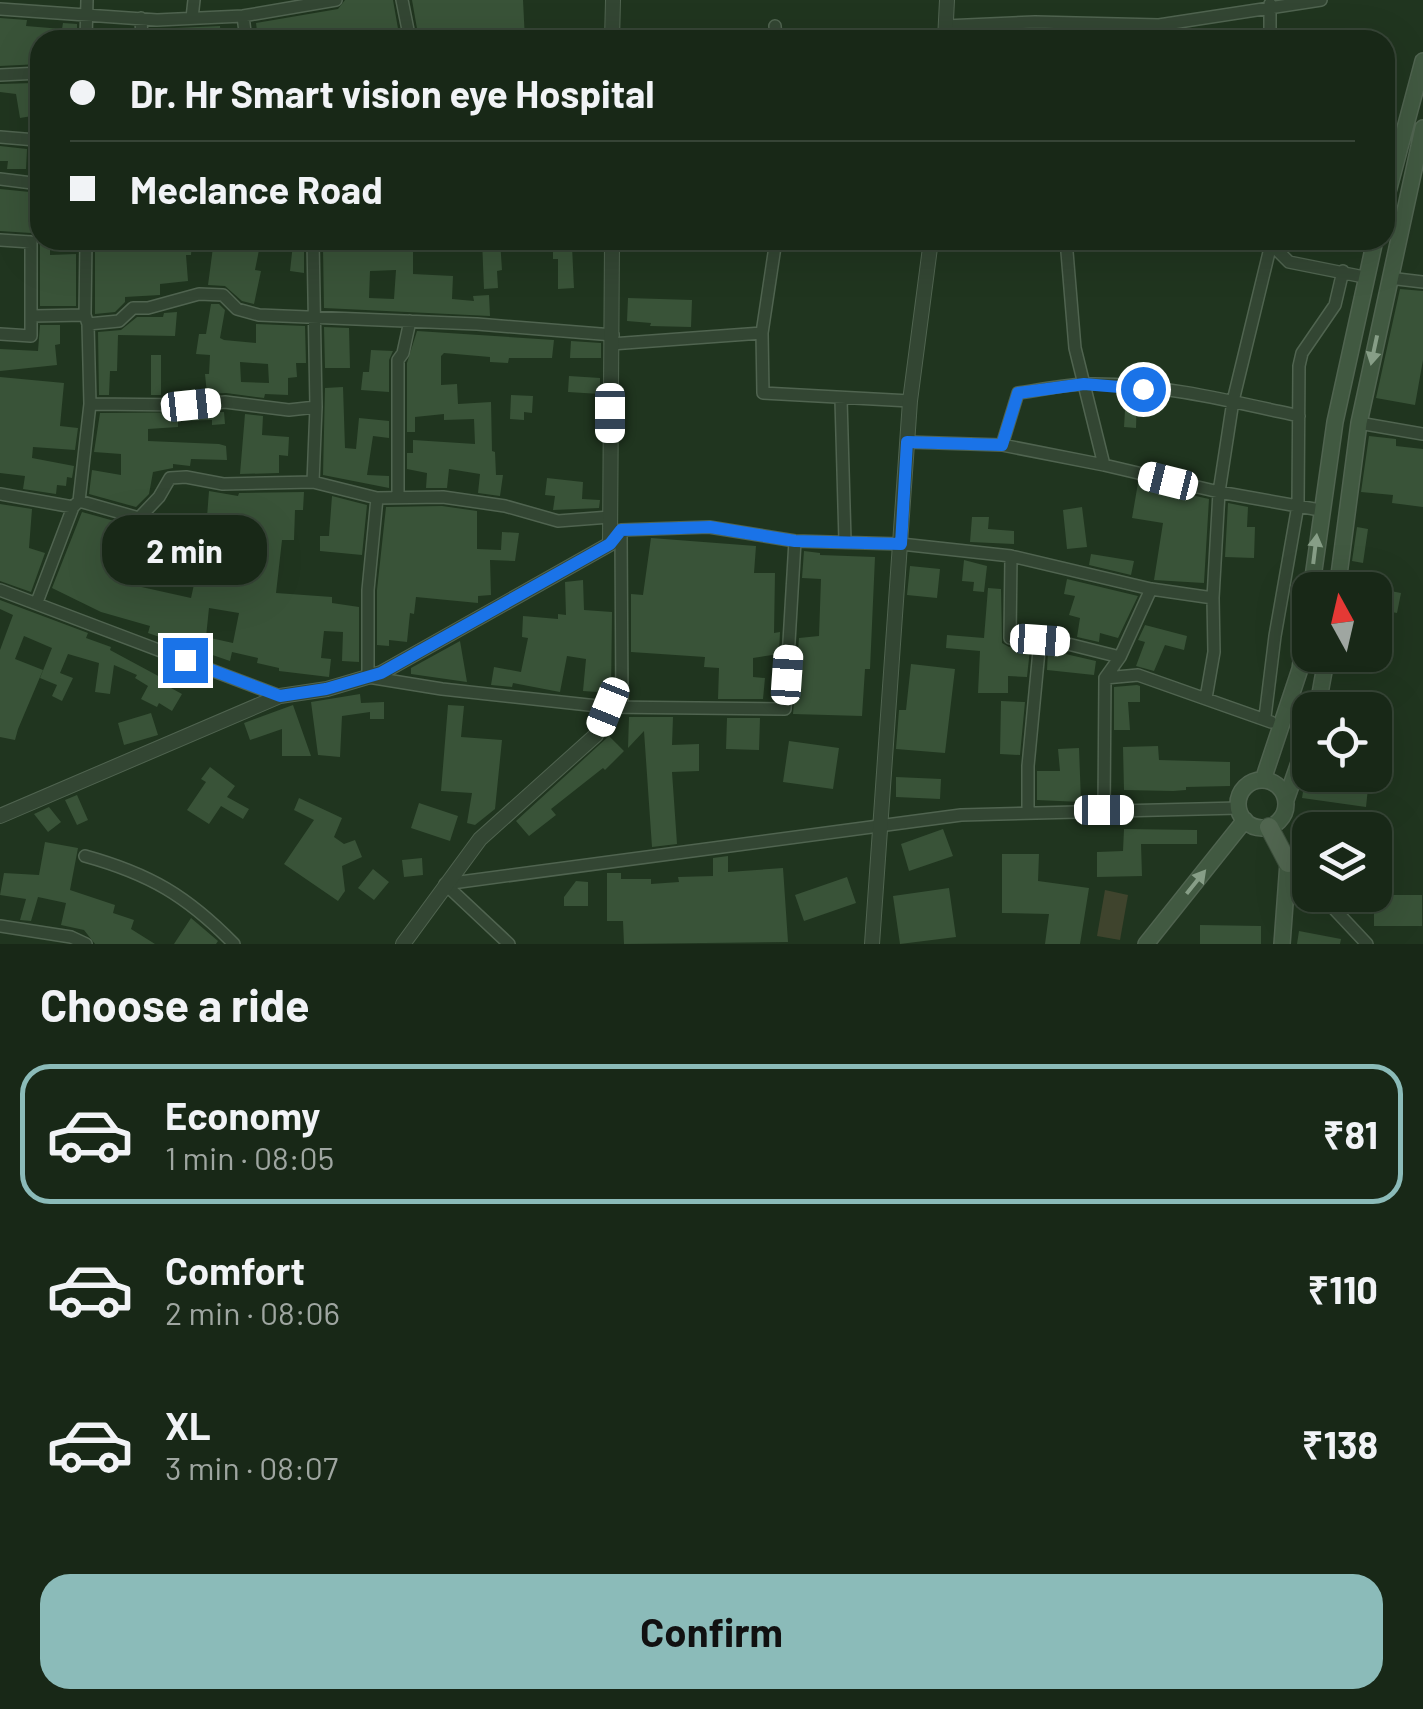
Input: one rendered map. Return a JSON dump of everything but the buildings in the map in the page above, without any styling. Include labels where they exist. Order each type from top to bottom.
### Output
[{"type":"main road","points":[[1395,166],[1423,62]]},
{"type":"main road","points":[[1339,572],[1358,422],[1423,128]]},
{"type":"main road","points":[[1146,944],[1242,814],[1244,788],[1264,780],[1282,730],[1300,669],[1320,510],[1371,250]]},
{"type":"main road","points":[[1264,780],[1282,790],[1286,800]]},
{"type":"main road","points":[[1242,814],[1252,825],[1268,827],[1280,820],[1292,783]]},
{"type":"main road","points":[[1268,827],[1288,863],[1282,944]]},
{"type":"street","points":[[192,18],[194,0]]},
{"type":"street","points":[[0,8],[86,7],[141,18],[192,18],[243,16],[336,0]]},
{"type":"street","points":[[402,0],[408,30]]},
{"type":"street","points":[[612,0],[612,30]]},
{"type":"street","points":[[945,30],[947,0]]},
{"type":"street","points":[[970,30],[1035,22],[1160,25],[1270,4],[1321,0]]},
{"type":"street","points":[[1270,4],[1270,30]]},
{"type":"street","points":[[243,16],[245,30]]},
{"type":"street","points":[[141,18],[142,30]]},
{"type":"street","points":[[0,74],[30,73]]},
{"type":"street","points":[[0,137],[30,140]]},
{"type":"street","points":[[0,179],[30,183]]},
{"type":"street","points":[[0,240],[30,242]]},
{"type":"street","points":[[0,334],[30,336],[31,250]]},
{"type":"street","points":[[37,602],[76,504],[90,404],[86,250]]},
{"type":"street","points":[[313,482],[314,250]]},
{"type":"street","points":[[610,544],[612,250]]},
{"type":"street","points":[[774,250],[762,332],[763,394],[910,401]]},
{"type":"street","points":[[872,944],[910,401],[930,250]]},
{"type":"street","points":[[1067,250],[1075,348],[1104,465]]},
{"type":"street","points":[[1206,698],[1214,652],[1218,492],[1233,402],[1269,250]]},
{"type":"street","points":[[1278,250],[1288,262],[1364,277]]},
{"type":"street","points":[[1266,718],[1275,636],[1298,505],[1299,366],[1302,353],[1335,306],[1343,271]]},
{"type":"street","points":[[1389,278],[1423,282]]},
{"type":"street","points":[[32,316],[119,322],[134,308],[199,294],[222,294],[237,308],[259,315],[410,321],[612,340],[762,332]]},
{"type":"street","points":[[398,497],[398,360],[410,321]]},
{"type":"street","points":[[1002,445],[1018,393],[1084,384],[1113,384],[1299,416]]},
{"type":"street","points":[[841,400],[845,540]]},
{"type":"street","points":[[90,404],[225,402],[289,410],[316,407]]},
{"type":"street","points":[[1358,422],[1423,434]]},
{"type":"street","points":[[907,442],[1002,445],[1320,510]]},
{"type":"street","points":[[0,494],[76,504],[139,518],[170,478],[186,477],[223,484],[313,482],[376,498],[443,497],[558,521],[610,517]]},
{"type":"street","points":[[368,676],[368,590],[376,498]]},
{"type":"street","points":[[3,811],[280,696],[326,689],[381,673],[610,544],[621,530],[710,527],[795,541],[845,540],[1011,556],[1151,589],[1213,598]]},
{"type":"street","points":[[403,944],[480,838],[596,735],[615,707],[621,530]]},
{"type":"street","points":[[368,676],[615,707],[785,708],[795,541]]},
{"type":"street","points":[[1011,556],[1010,638],[1060,642],[1120,657]]},
{"type":"street","points":[[1104,810],[1105,678],[1120,657],[1151,589]]},
{"type":"street","points":[[0,590],[280,696]]},
{"type":"street","points":[[1028,813],[1028,766],[1040,640]]},
{"type":"street","points":[[1105,678],[1138,675],[1266,718],[1282,730]]},
{"type":"street","points":[[445,884],[961,815],[1104,810],[1242,814]]},
{"type":"street","points":[[85,856],[118,865],[167,887],[211,920],[234,944]]},
{"type":"street","points":[[1288,863],[1292,867]]},
{"type":"street","points":[[445,884],[509,944]]},
{"type":"street","points":[[1336,912],[1367,944]]},
{"type":"street","points":[[0,926],[71,937],[86,944]]},
{"type":"green space","points":[[1105,890],[1128,895],[1120,940],[1097,936]]},
{"type":"route","points":[[185,660],[280,696],[326,689],[381,673],[610,544],[621,530],[710,527],[795,541],[901,544],[907,442],[1002,445],[1018,393],[1084,384],[1143,389]]}]
